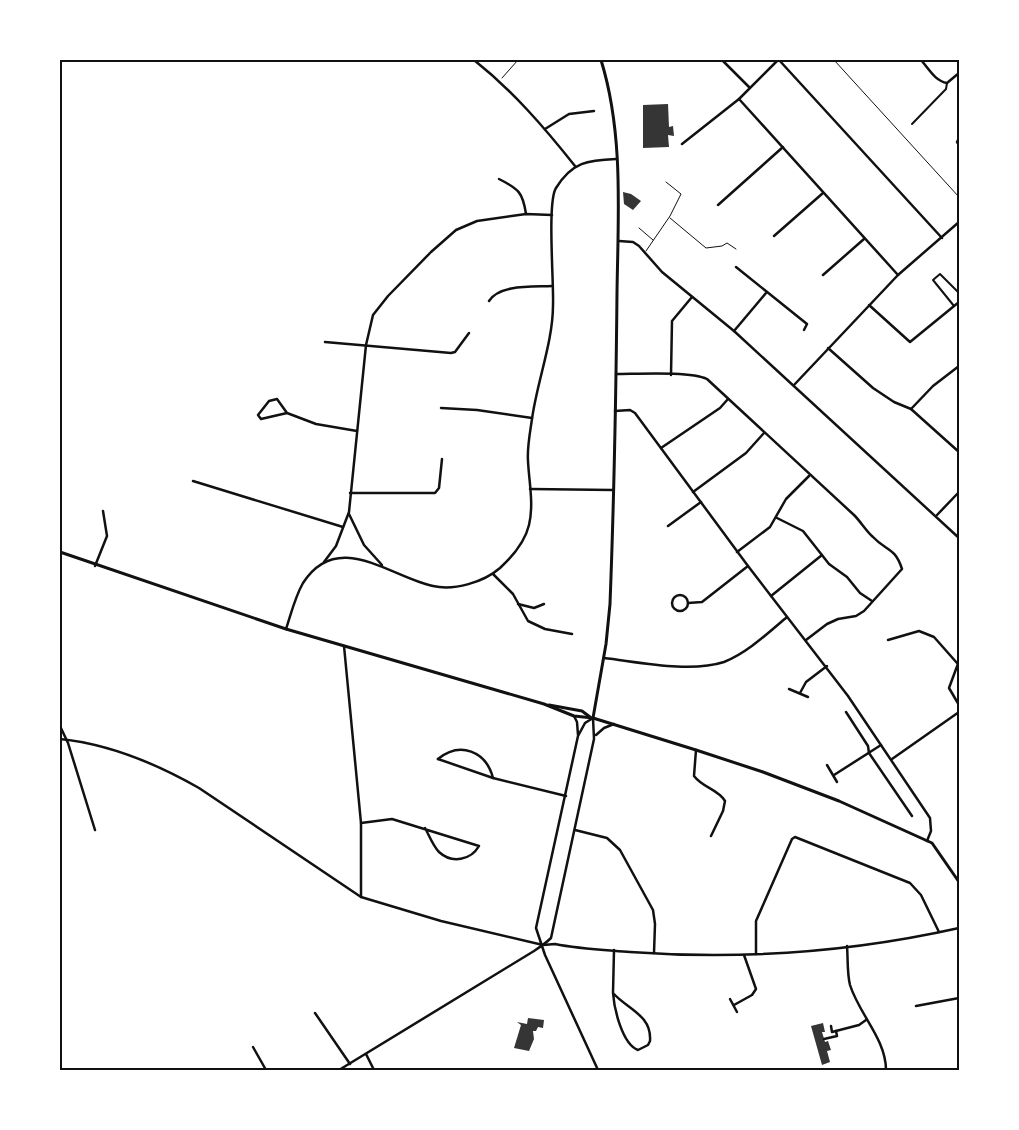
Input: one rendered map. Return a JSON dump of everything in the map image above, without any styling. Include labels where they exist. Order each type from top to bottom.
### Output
[{"type":"street","points":[[474,60],[500,80],[545,129],[575,166]]},
{"type":"street","points":[[339,1070],[478,988],[543,945],[553,934],[595,736],[592,717],[604,658],[610,604],[619,241],[612,103],[601,60]]},
{"type":"street","points":[[722,60],[749,87]]},
{"type":"street","points":[[682,144],[739,99],[778,60],[942,238]]},
{"type":"street","points":[[921,60],[938,80],[947,83]]},
{"type":"street","points":[[912,124],[946,89],[947,83],[959,73]]},
{"type":"street","points":[[739,99],[898,275]]},
{"type":"street","points":[[545,129],[569,114],[594,111]]},
{"type":"street","points":[[959,138],[957,142],[959,145]]},
{"type":"street","points":[[718,205],[783,147]]},
{"type":"street","points":[[323,564],[350,558],[383,566],[433,586],[466,585],[493,574],[510,558],[529,526],[531,508],[528,459],[532,418],[552,318],[552,215],[554,190],[575,166],[595,160],[616,159]]},
{"type":"street","points":[[500,179],[515,187],[524,198],[526,214]]},
{"type":"street","points":[[774,236],[823,193]]},
{"type":"street","points":[[286,629],[299,590],[307,578],[323,564],[336,546],[349,512],[366,345],[373,315],[388,296],[456,230],[477,221],[526,214],[552,215]]},
{"type":"street","points":[[794,385],[898,275],[959,222]]},
{"type":"street","points":[[823,275],[864,239]]},
{"type":"street","points":[[619,241],[633,242],[646,252],[662,272],[734,331],[959,538]]},
{"type":"street","points":[[736,268],[806,324],[804,330]]},
{"type":"street","points":[[954,306],[933,280],[940,274],[959,293]]},
{"type":"street","points":[[489,301],[493,294],[507,289],[552,286]]},
{"type":"street","points":[[734,331],[766,293]]},
{"type":"street","points":[[671,375],[672,321],[692,297]]},
{"type":"street","points":[[869,305],[910,342],[959,302]]},
{"type":"street","points":[[325,342],[451,353],[455,352],[468,333]]},
{"type":"street","points":[[828,348],[873,388],[894,402],[911,409],[958,449]]},
{"type":"street","points":[[911,409],[933,386],[959,366]]},
{"type":"street","points":[[616,374],[702,376],[809,476],[854,515],[872,537],[889,547],[898,557],[902,569],[899,575],[885,585],[864,610],[856,616],[838,618],[826,624],[806,640]]},
{"type":"street","points":[[287,413],[277,399],[269,401],[258,415],[261,418],[287,413],[316,424],[357,431]]},
{"type":"street","points":[[661,448],[714,412],[728,399]]},
{"type":"street","points":[[441,408],[477,410],[532,418]]},
{"type":"street","points":[[615,411],[630,410],[635,413],[737,552],[827,666],[892,759],[930,818],[931,831],[927,841]]},
{"type":"street","points":[[693,492],[746,453],[764,433]]},
{"type":"street","points":[[350,493],[435,493],[439,488],[442,459]]},
{"type":"street","points":[[737,552],[770,527],[777,518],[786,498],[809,476]]},
{"type":"street","points":[[193,481],[343,527]]},
{"type":"street","points":[[530,488],[613,490]]},
{"type":"street","points":[[937,516],[959,492]]},
{"type":"street","points":[[668,526],[701,502]]},
{"type":"street","points":[[95,566],[107,536],[103,511]]},
{"type":"street","points":[[349,512],[355,529],[364,545],[383,566]]},
{"type":"street","points":[[777,518],[802,531],[829,564],[848,577],[860,592],[872,601]]},
{"type":"street","points":[[60,552],[95,566],[286,629],[544,704],[574,716],[592,717],[616,724],[817,792],[927,841],[942,855],[959,882]]},
{"type":"street","points":[[771,596],[822,555]]},
{"type":"street","points":[[688,603],[702,602],[748,566]]},
{"type":"street","points":[[493,574],[513,594],[528,621],[545,629],[572,634]]},
{"type":"street","points":[[679,595],[684,596],[688,603],[687,608],[677,611],[672,605],[672,600],[679,595]]},
{"type":"street","points":[[518,604],[534,608],[544,604]]},
{"type":"street","points":[[604,658],[691,667],[708,666],[738,655],[787,617]]},
{"type":"street","points":[[888,640],[919,631],[934,637],[958,662],[949,688],[959,705]]},
{"type":"street","points":[[344,646],[361,823],[361,897]]},
{"type":"street","points":[[800,692],[806,682],[827,666]]},
{"type":"street","points":[[789,689],[800,692],[808,697]]},
{"type":"street","points":[[544,704],[582,710],[592,717]]},
{"type":"street","points":[[846,712],[868,746],[870,753],[912,816]]},
{"type":"street","points":[[892,759],[959,712]]},
{"type":"street","points":[[574,716],[578,726],[578,736],[536,924],[536,932],[598,1070]]},
{"type":"street","points":[[578,736],[585,723],[592,717]]},
{"type":"street","points":[[595,736],[604,728],[616,724]]},
{"type":"street","points":[[60,726],[68,743],[95,830]]},
{"type":"street","points":[[60,739],[102,747],[173,773],[199,788],[361,897],[441,921],[543,945],[654,953],[744,955],[847,946],[959,928]]},
{"type":"street","points":[[834,776],[882,745]]},
{"type":"street","points":[[493,778],[487,762],[472,750],[452,751],[438,759],[493,778],[566,796]]},
{"type":"street","points":[[696,750],[694,776],[700,784],[721,794],[725,800],[723,811],[711,836]]},
{"type":"street","points":[[827,765],[838,782]]},
{"type":"street","points":[[361,823],[392,819],[424,828],[479,846],[474,854],[463,859],[451,858],[438,851],[424,828]]},
{"type":"street","points":[[575,830],[607,838],[620,850],[652,910],[655,924],[654,953]]},
{"type":"street","points":[[756,954],[757,918],[792,839],[795,837],[910,883],[922,895],[939,932]]},
{"type":"street","points":[[847,946],[850,984],[866,1020],[882,1047],[886,1059],[886,1070]]},
{"type":"street","points":[[613,993],[622,1003],[642,1016],[648,1025],[650,1041],[643,1048],[638,1050],[629,1043],[614,1010],[613,993],[614,950]]},
{"type":"street","points":[[734,1006],[752,996],[756,989],[744,955]]},
{"type":"street","points":[[916,1006],[959,998]]},
{"type":"street","points":[[730,999],[738,1012]]},
{"type":"street","points":[[315,1013],[350,1064]]},
{"type":"street","points":[[831,1026],[832,1032],[858,1025],[866,1020]]},
{"type":"street","points":[[824,1039],[837,1036],[836,1030]]},
{"type":"street","points":[[253,1047],[266,1070]]},
{"type":"street","points":[[366,1054],[374,1070]]},
{"type":"lane","points":[[646,252],[669,218],[680,194],[666,182]]},
{"type":"lane","points":[[669,218],[706,248],[722,246],[727,243],[736,249]]},
{"type":"lane","points":[[639,228],[653,241]]},
{"type":"path","points":[[500,80],[518,60]]},
{"type":"path","points":[[834,60],[959,197]]},
{"type":"building","points":[[668,104],[669,127],[673,126],[674,136],[668,135],[669,147],[643,148],[643,105]]},
{"type":"building","points":[[623,192],[631,194],[641,201],[633,210],[624,204]]},
{"type":"building","points":[[528,1018],[544,1020],[543,1028],[538,1027],[536,1031],[533,1031],[534,1039],[529,1051],[514,1048],[521,1025],[517,1022],[527,1024]]},
{"type":"building","points":[[823,1023],[825,1032],[822,1032],[825,1042],[828,1041],[831,1050],[827,1051],[830,1062],[822,1065],[811,1026]]}]
